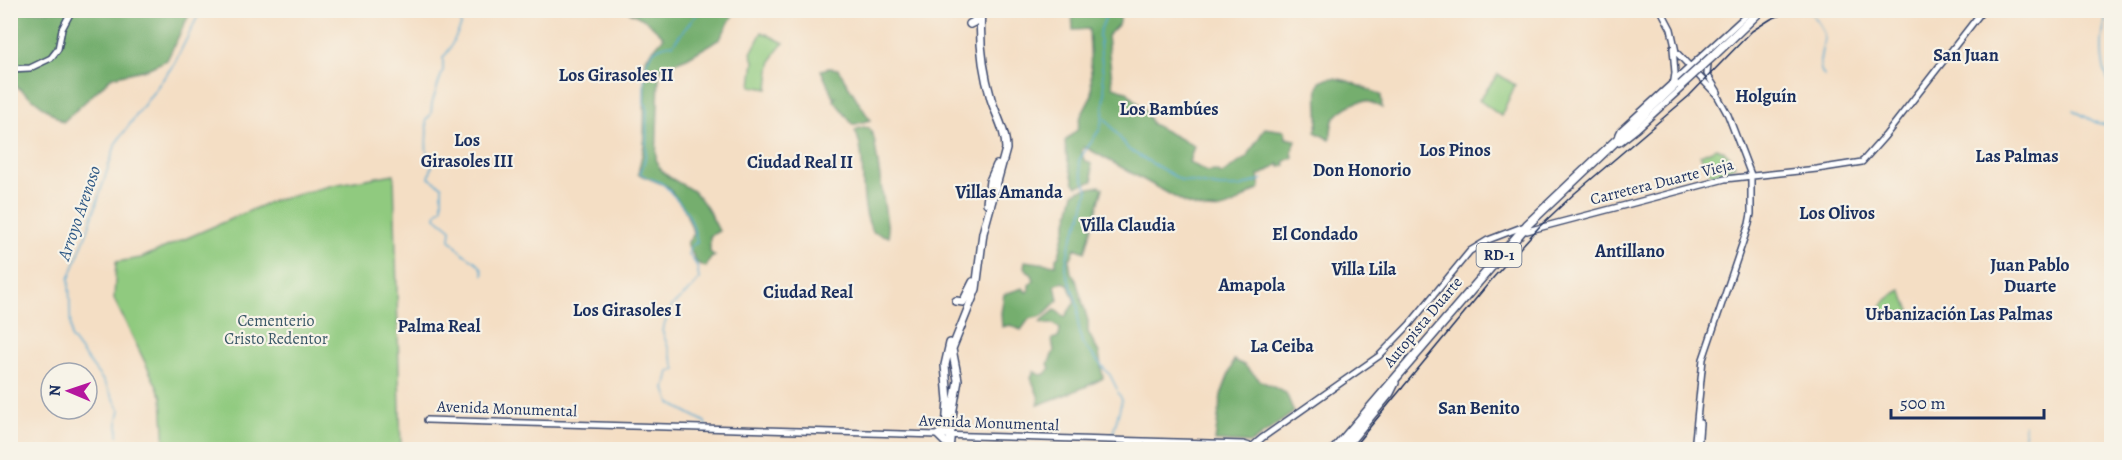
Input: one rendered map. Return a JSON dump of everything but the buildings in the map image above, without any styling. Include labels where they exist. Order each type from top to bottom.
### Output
[{"type":"highway","name":"Autopista Duarte","points":[[1711,53],[1754,10]]},
{"type":"highway","name":"Autopista Duarte","points":[[1334,450],[1527,228],[1678,82],[1763,10]]},
{"type":"highway","name":"Autopista Duarte","points":[[1394,382],[1511,237],[1543,222],[1618,141]]},
{"type":"main road","points":[[10,69],[30,68],[51,58],[58,49],[62,29],[72,10]]},
{"type":"main road","points":[[1661,10],[1671,29],[1676,52],[1691,66]]},
{"type":"main road","name":"Autopista Duarte","points":[[1618,141],[1637,129],[1697,75],[1763,10]]},
{"type":"main road","name":"Carretera Duarte Vieja","points":[[1543,222],[1725,179],[1817,170],[1862,162],[1885,136],[1983,10]]},
{"type":"main road","points":[[970,24],[974,22],[978,12]]},
{"type":"main road","points":[[947,440],[946,354],[973,282],[977,246],[1002,151],[1002,143],[984,85],[979,52],[978,12]]},
{"type":"main road","points":[[1674,44],[1722,103],[1752,175]]},
{"type":"main road","points":[[1674,44],[1675,73],[1678,82]]},
{"type":"main road","points":[[1684,57],[1696,58],[1711,53]]},
{"type":"main road","points":[[1678,82],[1691,66],[1711,53]]},
{"type":"main road","points":[[1696,450],[1704,365],[1754,215],[1752,175],[1731,113],[1707,74],[1708,64]]},
{"type":"main road","points":[[1697,75],[1718,92]]},
{"type":"main road","points":[[947,440],[958,384],[952,349],[976,289],[981,239],[992,186]]},
{"type":"main road","points":[[1249,448],[1379,356],[1409,325],[1470,251],[1488,240],[1511,237]]},
{"type":"main road","points":[[961,317],[962,307],[955,302],[963,303],[973,282]]},
{"type":"main road","points":[[945,376],[949,384],[953,384],[956,381],[957,371]]},
{"type":"main road","points":[[1343,450],[1390,393],[1394,382]]},
{"type":"main road","name":"Autopista Duarte","points":[[1334,450],[1382,389],[1394,382]]},
{"type":"main road","name":"Avenida Monumental","points":[[427,420],[694,428],[947,440],[1110,440],[1263,450]]},
{"type":"green space","points":[[10,11],[191,11],[167,60],[147,69],[112,77],[63,122],[11,82]]},
{"type":"green space","points":[[628,11],[735,11],[720,39],[687,58],[663,67],[659,78],[656,161],[667,175],[697,194],[719,231],[710,236],[710,252],[715,256],[711,258],[706,267],[697,263],[687,243],[694,234],[684,208],[667,186],[638,174],[644,145],[645,59],[664,37],[647,21]]},
{"type":"green space","points":[[1072,11],[1122,11],[1118,25],[1107,36],[1113,87],[1126,91],[1144,109],[1152,124],[1194,146],[1189,162],[1207,172],[1214,171],[1222,174],[1247,157],[1265,128],[1285,131],[1286,138],[1296,140],[1292,151],[1293,157],[1284,162],[1285,165],[1280,167],[1279,164],[1258,175],[1260,188],[1226,208],[1219,209],[1210,210],[1187,204],[1085,147],[1081,150],[1084,160],[1091,164],[1093,181],[1077,186],[1074,183],[1066,153],[1065,141],[1078,129],[1079,120],[1092,95],[1089,29],[1073,30]]},
{"type":"green space","points":[[762,32],[784,43],[775,53],[768,89],[751,86],[754,61],[751,53]]},
{"type":"green space","points":[[838,69],[870,120],[853,125],[833,99],[836,97],[833,97],[821,70]]},
{"type":"green space","points":[[1498,74],[1515,85],[1501,116],[1479,100]]},
{"type":"green space","points":[[1334,78],[1348,81],[1381,95],[1382,108],[1364,101],[1346,108],[1333,121],[1330,140],[1315,132],[1318,119],[1317,94],[1320,81]]},
{"type":"green space","points":[[863,127],[869,128],[874,138],[889,237],[873,232],[868,220],[861,155],[855,130]]},
{"type":"green space","points":[[1716,148],[1728,154],[1735,166],[1712,176],[1700,155]]},
{"type":"green space","name":"Cementerio Cristo Redentor","points":[[394,174],[401,449],[165,449],[162,397],[114,299],[116,262],[141,258],[272,201],[333,185]]},
{"type":"green space","points":[[1100,186],[1103,188],[1085,252],[1075,248],[1069,259],[1071,273],[1076,280],[1088,321],[1088,332],[1099,353],[1103,378],[1038,405],[1039,398],[1031,378],[1034,371],[1040,375],[1045,374],[1050,368],[1048,364],[1054,351],[1052,339],[1059,337],[1060,329],[1054,324],[1040,322],[1055,310],[1065,317],[1075,302],[1068,284],[1062,282],[1055,285],[1058,300],[1042,316],[1029,319],[1021,330],[1010,325],[1002,327],[1001,313],[1004,294],[1023,288],[1026,292],[1029,291],[1029,285],[1034,280],[1024,267],[1025,261],[1056,265],[1074,193]]},
{"type":"green space","points":[[1901,290],[1911,313],[1878,312],[1887,299]]},
{"type":"green space","points":[[1234,360],[1244,365],[1261,381],[1286,393],[1294,412],[1251,443],[1215,441],[1221,395]]},
{"type":"waterway","name":"Arroyo Arenoso","points":[[118,435],[120,410],[104,382],[71,338],[69,279],[89,227],[116,143],[174,64],[201,10]]},
{"type":"waterway","points":[[458,10],[461,26],[443,58],[443,70],[432,103],[431,114],[426,120],[426,148],[432,166],[429,178],[442,186],[442,208],[437,212],[436,217],[451,229],[450,240],[462,253],[479,265],[483,275]]},
{"type":"waterway","points":[[700,10],[673,44],[662,46],[654,51],[646,64],[644,103],[647,106],[646,149],[640,173],[666,187],[682,205],[695,234],[697,242],[689,248],[689,254],[697,266],[699,279],[672,306],[662,330],[676,370],[669,372],[665,389],[670,403],[705,422],[706,427]]},
{"type":"waterway","points":[[1108,10],[1099,34],[1105,95],[1103,115],[1100,129],[1079,160],[1088,190],[1082,214],[1070,244],[1065,269],[1078,306],[1078,323],[1082,343],[1110,375],[1117,389]]},
{"type":"waterway","points":[[1809,10],[1824,33],[1820,61],[1824,76]]},
{"type":"waterway","points":[[2108,10],[2103,30],[2102,60],[2112,89]]},
{"type":"waterway","points":[[2073,110],[2097,123],[2112,126]]},
{"type":"waterway","points":[[1104,117],[1129,150],[1181,180],[1219,187],[1240,187],[1263,179]]},
{"type":"waterway","points":[[1112,437],[1122,400],[1118,392]]},
{"type":"waterway","points":[[2023,450],[2025,425]]},
{"type":"waterway","points":[[1110,450],[1112,442]]},
{"type":"railway","points":[[1351,450],[1493,278],[1540,226],[1575,193],[1689,96],[1752,31],[1771,19],[1793,10]]},
{"type":"district","name":"San Juan","points":[[1966,55]]},
{"type":"district","name":"Los Girasoles II","points":[[616,75]]},
{"type":"district","name":"Holguín","points":[[1766,96]]},
{"type":"district","name":"Los Bambúes","points":[[1169,109]]},
{"type":"district","name":"Los Girasoles III","points":[[467,150]]},
{"type":"district","name":"Los Pinos","points":[[1455,150]]},
{"type":"district","name":"Las Palmas","points":[[2017,156]]},
{"type":"district","name":"Ciudad Real II","points":[[800,162]]},
{"type":"district","name":"Don Honorio","points":[[1362,170]]},
{"type":"district","name":"Villas Amanda","points":[[1009,192]]},
{"type":"district","name":"Los Olivos","points":[[1837,213]]},
{"type":"district","name":"Villa Claudia","points":[[1128,225]]},
{"type":"district","name":"El Condado","points":[[1315,234]]},
{"type":"district","name":"Antillano","points":[[1630,251]]},
{"type":"district","name":"Villa Lila","points":[[1364,269]]},
{"type":"district","name":"Juan Pablo Duarte","points":[[2030,275]]},
{"type":"district","name":"Amapola","points":[[1252,285]]},
{"type":"district","name":"Ciudad Real","points":[[808,292]]},
{"type":"district","name":"Los Girasoles I","points":[[627,310]]},
{"type":"district","name":"Urbanización Las Palmas","points":[[1959,314]]},
{"type":"district","name":"Palma Real","points":[[439,326]]},
{"type":"district","name":"La Ceiba","points":[[1282,346]]},
{"type":"district","name":"San Benito","points":[[1479,408]]}]
